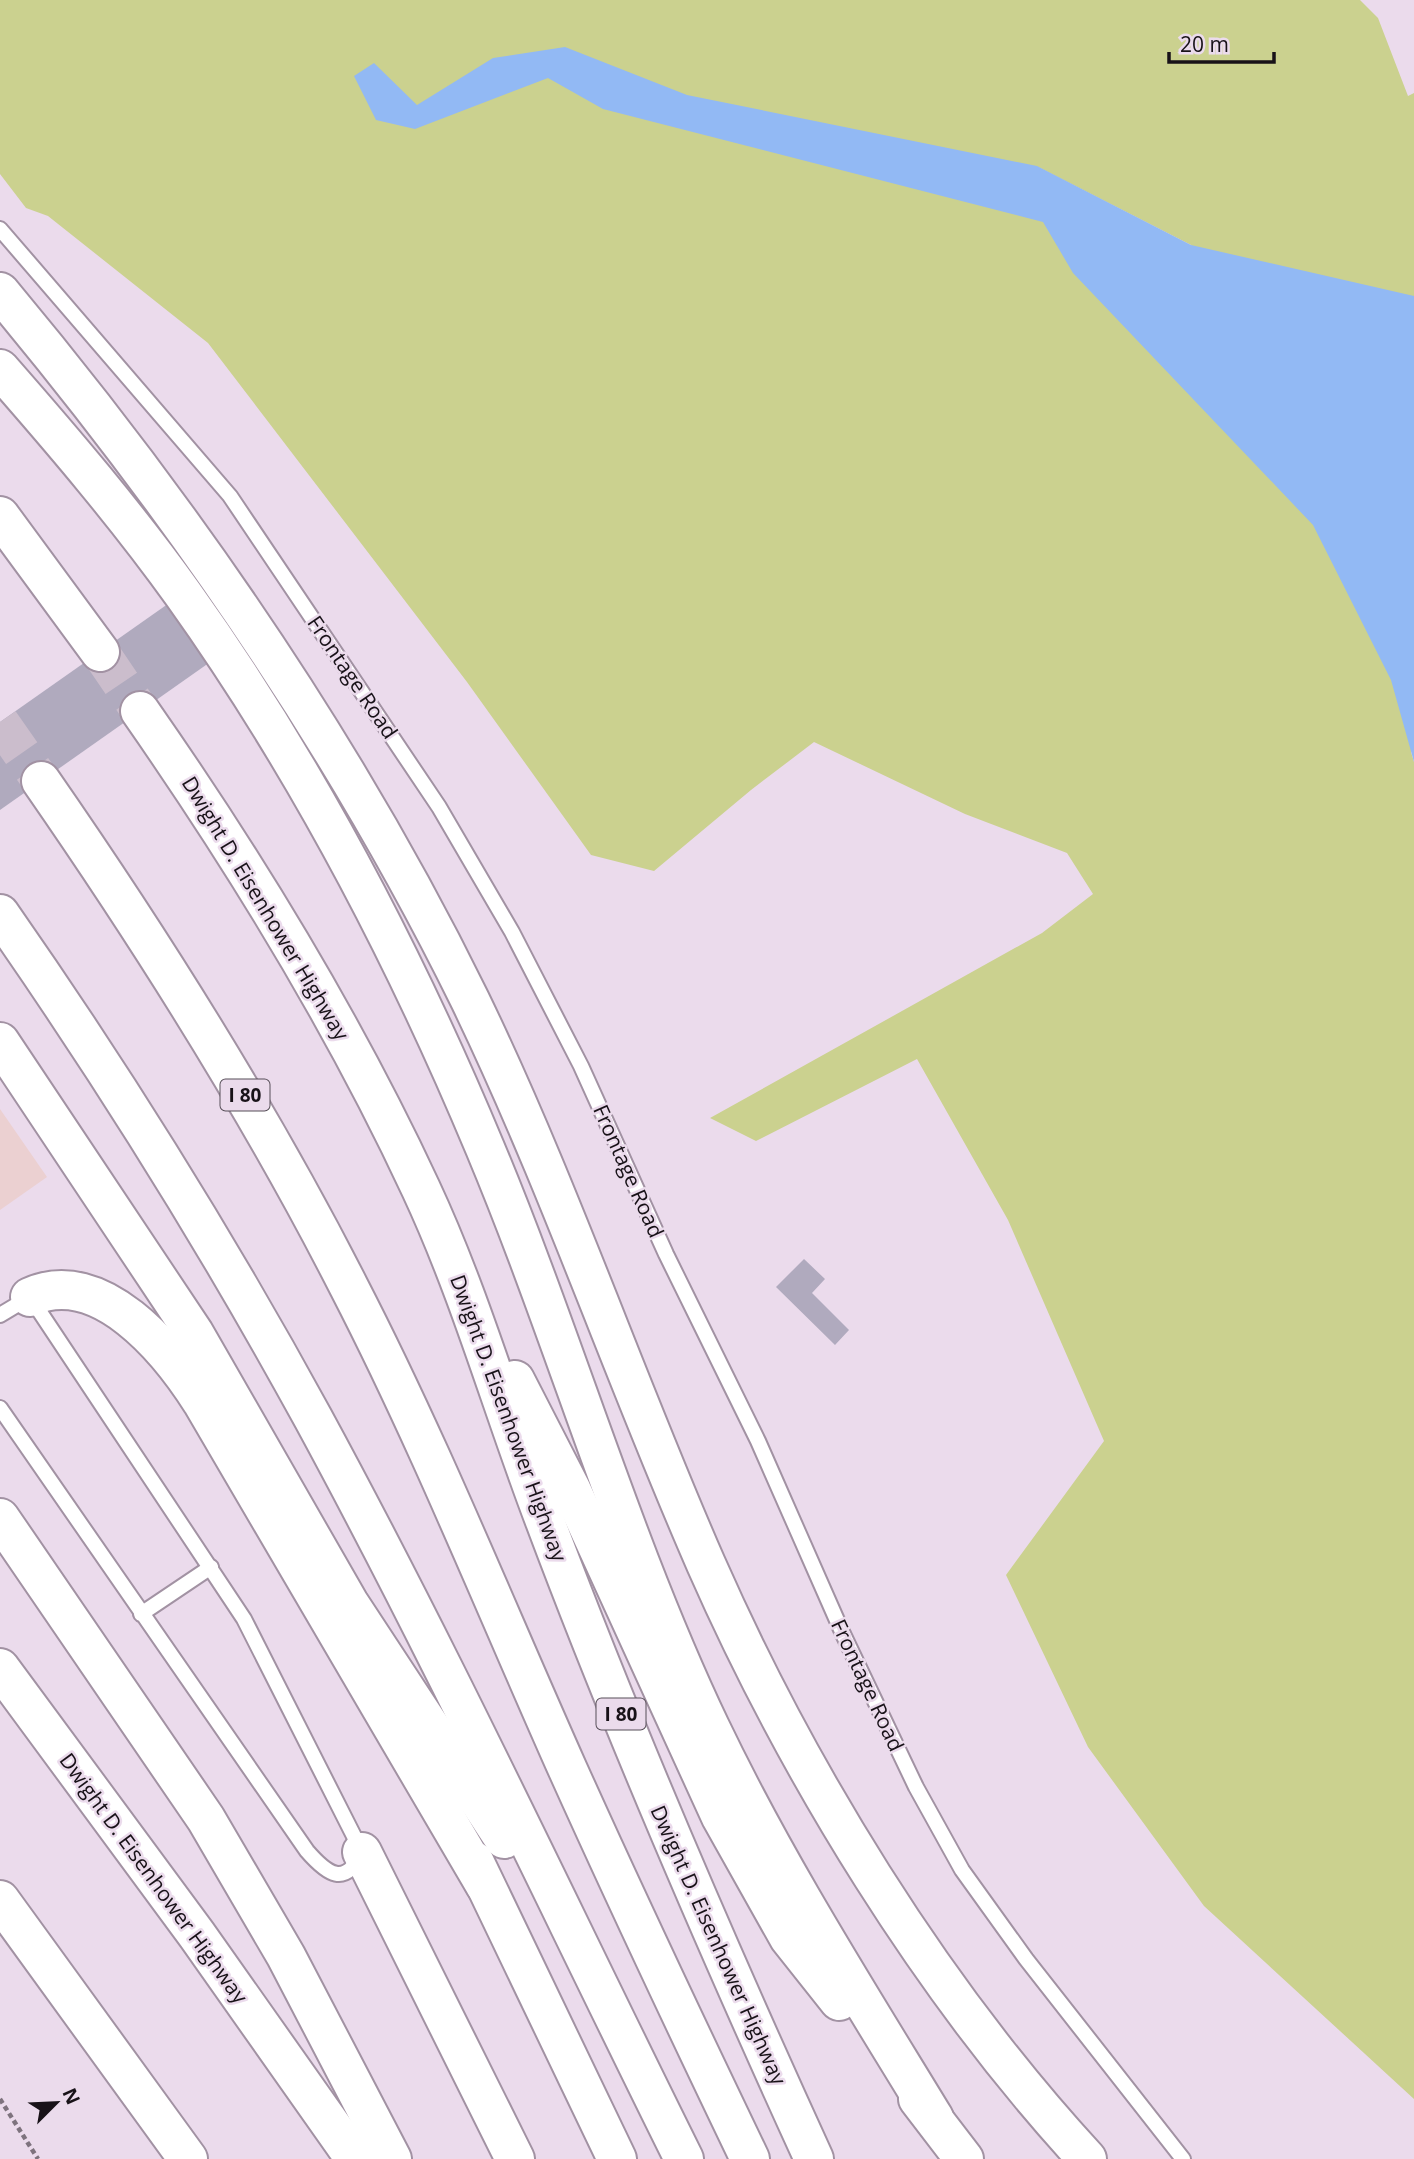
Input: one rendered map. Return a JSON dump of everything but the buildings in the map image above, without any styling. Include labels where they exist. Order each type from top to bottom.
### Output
[{"type":"highway","points":[[0,292],[177,517],[270,652],[361,798],[435,932],[502,1069],[701,1553],[774,1703],[810,1771],[892,1905],[952,1990],[1050,2119],[1076,2159]]},
{"type":"highway","points":[[0,369],[120,511],[185,596],[273,730],[353,869],[425,1012],[486,1152],[546,1303],[650,1586],[709,1724],[778,1858],[933,2118]]},
{"type":"highway","points":[[0,516],[100,652]]},
{"type":"highway","name":"Dwight D. Eisenhower Highway","points":[[140,711],[215,819],[317,987],[389,1122],[452,1260],[544,1519],[628,1732],[814,2159]]},
{"type":"highway","name":"I 80","points":[[41,781],[201,1021],[277,1152],[349,1287],[418,1428],[568,1771],[750,2159]]},
{"type":"highway","points":[[0,914],[109,1072],[305,1404],[455,1689],[684,2159]]},
{"type":"highway","points":[[0,1042],[194,1333],[370,1636],[596,1982]]},
{"type":"highway","points":[[452,1260],[571,1489],[721,1817],[789,1938],[964,2159]]},
{"type":"highway","points":[[15,1306],[58,1288],[89,1295],[135,1322],[172,1358],[208,1413],[485,1885]]},
{"type":"highway","points":[[0,1518],[206,1819],[286,1956],[392,2159]]},
{"type":"highway","points":[[329,1568],[617,2159]]},
{"type":"highway","name":"Dwight D. Eisenhower Highway","points":[[0,1668],[252,2011],[355,2159]]},
{"type":"highway","points":[[362,1852],[515,2159]]},
{"type":"highway","points":[[0,1900],[188,2159]]},
{"type":"highway","points":[[1050,2119],[1087,2159]]},
{"type":"lane","name":"Frontage Road","points":[[0,229],[230,495],[439,807],[512,932],[581,1066],[666,1254],[758,1441],[843,1634],[922,1799],[962,1870],[1026,1959],[1183,2159]]},
{"type":"lane","points":[[0,1408],[316,1862],[325,1872],[337,1875],[350,1870],[362,1852],[275,1674],[244,1619],[211,1567],[15,1306]]},
{"type":"lane","points":[[141,1614],[211,1567]]},
{"type":"path","points":[[0,2099],[38,2159]]},
{"type":"shaded area","points":[[0,1109],[47,1177],[0,1210]]},
{"type":"green space","points":[[0,0],[1360,0],[1378,18],[1408,96],[1414,93],[1414,557],[1191,245],[1038,167],[1217,307],[1414,695],[1411,752],[1414,762],[1414,2099],[1204,1906],[1088,1747],[1006,1575],[1104,1441],[1008,1220],[917,1059],[756,1141],[710,1118],[1042,933],[1093,894],[1067,853],[965,814],[814,742],[751,790],[654,871],[591,855],[467,682],[208,343],[48,216],[26,208],[0,174]]},
{"type":"water","points":[[565,47],[687,95],[1037,166],[1191,245],[1414,296],[1414,762],[1391,680],[1313,525],[1073,273],[1043,222],[603,109],[548,78],[415,129],[376,120],[354,76],[374,63],[417,105],[493,58]]},
{"type":"tunnel","points":[[100,652],[140,711]]},
{"type":"tunnel","points":[[0,722],[41,781]]}]
